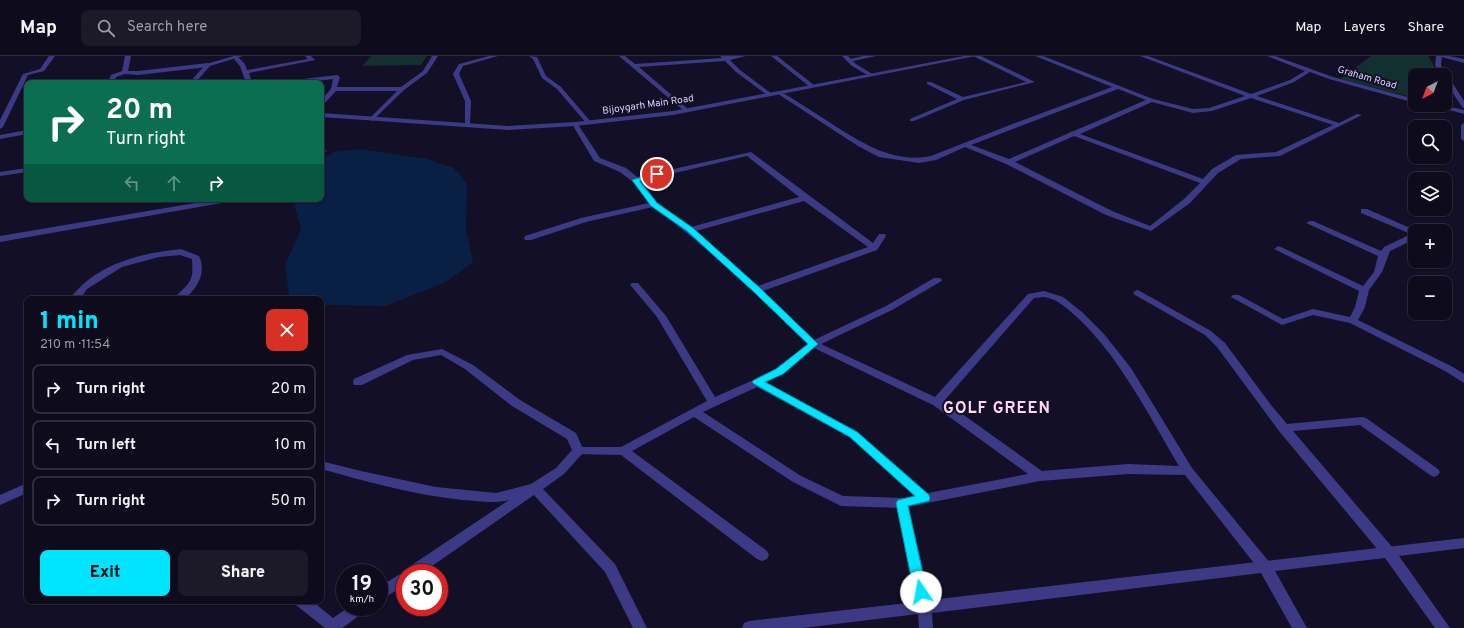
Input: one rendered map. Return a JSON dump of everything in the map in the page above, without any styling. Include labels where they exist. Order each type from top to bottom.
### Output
[{"type":"street","points":[[0,127],[26,74],[42,70],[52,56]]},
{"type":"street","points":[[125,72],[128,56]]},
{"type":"street","points":[[246,72],[312,60],[308,56]]},
{"type":"street","points":[[372,119],[402,89],[425,72],[434,56]]},
{"type":"street","points":[[476,56],[486,58]]},
{"type":"street","points":[[467,124],[468,101],[456,74],[461,65],[495,56]]},
{"type":"street","points":[[532,56],[535,58],[544,77],[559,88],[589,123]]},
{"type":"street","points":[[622,56],[686,110]]},
{"type":"street","points":[[633,66],[743,56]]},
{"type":"street","points":[[774,56],[812,86]]},
{"type":"street","points":[[847,58],[873,56]]},
{"type":"street","points":[[912,120],[962,99],[1032,82],[974,56]]},
{"type":"street","name":"Bijoygarh Main Road","points":[[324,115],[508,128],[589,123],[686,110],[974,56]]},
{"type":"street","points":[[1038,56],[1151,100],[1176,107],[1199,110],[1210,110],[1248,95],[1292,81],[1310,70]]},
{"type":"street","points":[[1143,56],[1248,95],[1339,125]]},
{"type":"street","name":"Graham Road","points":[[1270,56],[1331,78],[1408,99]]},
{"type":"street","points":[[1440,68],[1438,65],[1440,56],[1464,61]]},
{"type":"street","points":[[112,80],[113,76],[125,72],[138,73],[208,65],[238,57],[243,65],[248,80]]},
{"type":"street","points":[[724,58],[738,71],[769,94]]},
{"type":"street","points":[[847,58],[854,65],[871,75]]},
{"type":"street","points":[[195,80],[208,65]]},
{"type":"street","points":[[312,80],[338,77],[334,89],[324,101]]},
{"type":"street","points":[[929,83],[962,99]]},
{"type":"street","points":[[778,92],[860,145],[882,156],[919,161],[933,158],[1017,124],[1118,87]]},
{"type":"street","points":[[1452,87],[1464,106]]},
{"type":"street","points":[[334,89],[402,89]]},
{"type":"street","points":[[1009,162],[1072,133],[1151,100]]},
{"type":"street","points":[[1452,109],[1464,112]]},
{"type":"street","points":[[965,145],[1009,162],[1109,213],[1151,229],[1187,201],[1215,170],[1239,157],[1276,154],[1358,115]]},
{"type":"street","points":[[575,124],[597,158],[623,170],[636,180],[654,204],[690,230],[814,344],[937,402],[1040,476]]},
{"type":"street","points":[[1464,125],[1464,140]]},
{"type":"street","points":[[0,137],[24,133]]},
{"type":"street","points":[[1072,133],[1204,182]]},
{"type":"street","points":[[636,180],[748,154],[874,248]]},
{"type":"street","points":[[0,174],[24,170]]},
{"type":"street","points":[[690,230],[805,198]]},
{"type":"street","points":[[0,239],[216,202]]},
{"type":"street","points":[[528,238],[584,220],[654,204]]},
{"type":"street","points":[[1364,211],[1408,232]]},
{"type":"street","points":[[1310,223],[1383,254]]},
{"type":"street","points":[[757,290],[874,248],[882,236]]},
{"type":"street","points":[[1353,321],[1360,307],[1364,290],[1378,272],[1383,254],[1387,249],[1408,238]]},
{"type":"street","points":[[1278,248],[1364,290]]},
{"type":"street","points":[[77,296],[84,287],[120,265],[158,254],[181,252],[196,258],[198,273],[192,288],[183,296]]},
{"type":"street","points":[[424,564],[560,471],[578,451],[623,451],[713,402],[780,372],[814,344],[889,308],[937,280]]},
{"type":"street","points":[[635,285],[661,316],[713,402]]},
{"type":"street","points":[[937,402],[1031,296],[1044,294],[1060,298],[1079,314],[1100,336],[1127,370],[1188,471],[1265,567],[1300,628]]},
{"type":"street","points":[[1138,294],[1208,333],[1221,345],[1283,428],[1388,552],[1443,628]]},
{"type":"street","points":[[1236,297],[1282,322],[1313,312],[1353,321],[1449,369],[1464,379]]},
{"type":"street","points":[[358,382],[411,357],[442,352],[469,367],[516,403],[572,436],[578,451]]},
{"type":"street","points":[[757,382],[853,434],[925,498]]},
{"type":"street","points":[[695,412],[797,479],[841,501],[902,503],[1040,476],[1128,469],[1188,471]]},
{"type":"street","points":[[1283,428],[1362,421],[1434,472]]},
{"type":"street","points":[[623,451],[762,555]]},
{"type":"street","points":[[324,467],[436,492],[496,498],[535,488]]},
{"type":"street","points":[[535,488],[610,568],[640,628]]},
{"type":"street","points":[[0,500],[24,489]]},
{"type":"street","points":[[902,503],[924,607],[926,628]]},
{"type":"street","points":[[749,628],[1464,543]]},
{"type":"street","points":[[305,604],[333,626],[348,616]]},
{"type":"green space","points":[[371,56],[427,56],[421,65],[362,66]]},
{"type":"green space","points":[[1371,56],[1428,56],[1436,68],[1408,68],[1408,96],[1340,79]]},
{"type":"water","points":[[361,149],[426,159],[454,168],[467,184],[466,230],[473,262],[444,283],[386,306],[326,305],[324,305],[324,296],[289,295],[285,265],[301,229],[295,207],[296,202],[324,202],[324,158],[334,152]]},
{"type":"district","name":"GOLF GREEN","points":[[997,409]]},
{"type":"route","points":[[657,174],[636,180],[654,204],[690,230],[814,344],[780,372],[757,382],[853,434],[925,498],[902,503],[921,592]]}]
